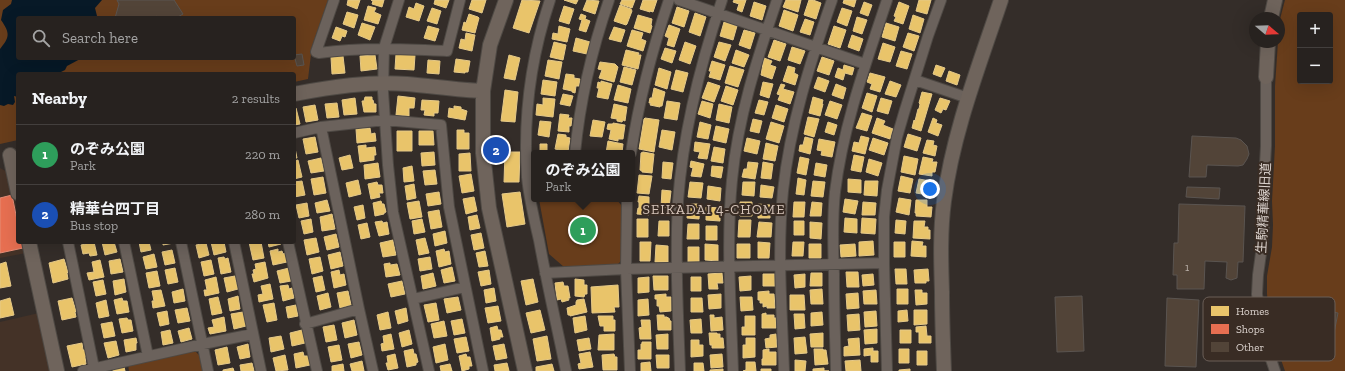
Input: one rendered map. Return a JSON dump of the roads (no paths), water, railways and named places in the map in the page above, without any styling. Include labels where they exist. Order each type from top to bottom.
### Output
[{"type":"street","points":[[334,0],[316,52],[319,53],[347,49],[384,48],[447,50],[460,0]]},
{"type":"street","points":[[399,0],[384,48],[383,83],[388,165],[393,212],[429,371]]},
{"type":"street","points":[[506,0],[490,45],[483,91],[483,153],[489,208],[525,371]]},
{"type":"street","points":[[531,201],[529,191],[531,177],[527,122],[530,82],[539,36],[550,0]]},
{"type":"street","points":[[575,150],[579,117],[592,56],[609,0]]},
{"type":"street","points":[[632,150],[646,73],[654,42],[668,0]]},
{"type":"street","points":[[680,0],[865,64]]},
{"type":"street","points":[[680,371],[676,269],[678,202],[687,131],[698,77],[722,0]]},
{"type":"street","points":[[733,371],[729,241],[730,202],[736,154],[745,105],[751,81],[777,0]]},
{"type":"street","points":[[784,371],[780,266],[781,217],[786,168],[796,112],[815,47],[832,0]]},
{"type":"street","points":[[836,371],[834,264],[832,243],[838,170],[849,116],[887,0]]},
{"type":"street","points":[[887,371],[884,217],[897,138],[928,36],[941,0]]},
{"type":"street","points":[[944,371],[941,276],[942,224],[947,181],[968,98],[1001,0]]},
{"type":"street","points":[[1272,12],[1275,0]]},
{"type":"street","name":"生駒精華線旧道","points":[[1257,297],[1258,275],[1264,225],[1262,201],[1266,146],[1268,48]]},
{"type":"street","points":[[915,80],[968,98]]},
{"type":"street","points":[[296,94],[334,87],[383,83],[483,91]]},
{"type":"street","points":[[296,133],[356,122],[385,120],[441,125],[449,207],[483,371]]},
{"type":"street","points":[[321,127],[373,371]]},
{"type":"street","points":[[10,155],[16,184]]},
{"type":"street","points":[[531,202],[566,371]]},
{"type":"street","points":[[627,202],[626,269],[630,371]]},
{"type":"street","points":[[29,244],[56,371]]},
{"type":"street","points":[[68,244],[94,368]]},
{"type":"street","points":[[124,244],[148,356]]},
{"type":"street","points":[[181,244],[208,371]]},
{"type":"street","points":[[234,244],[261,371]]},
{"type":"street","points":[[288,244],[316,371]]},
{"type":"street","points":[[545,273],[626,269],[884,263]]},
{"type":"street","points":[[413,298],[465,287]]},
{"type":"street","points":[[305,324],[359,310]]},
{"type":"street","points":[[83,371],[253,334]]},
{"type":"street","name":"生駒精華線旧道","points":[[1272,361],[1276,371]]},
{"type":"water","points":[[12,0],[102,0],[95,8],[97,16],[16,16],[16,60],[78,60],[67,66],[65,70],[61,72],[16,72],[15,102],[13,105],[8,104],[4,106],[0,105],[0,49],[6,41],[8,35],[1,20],[3,10],[11,4]]},
{"type":"place","name":"精華台四丁目","points":[[496,150]]},
{"type":"place","name":"のぞみ公園","points":[[583,230]]},
{"type":"district","name":"SEIKADAI 4-CHOME","points":[[714,209]]}]
